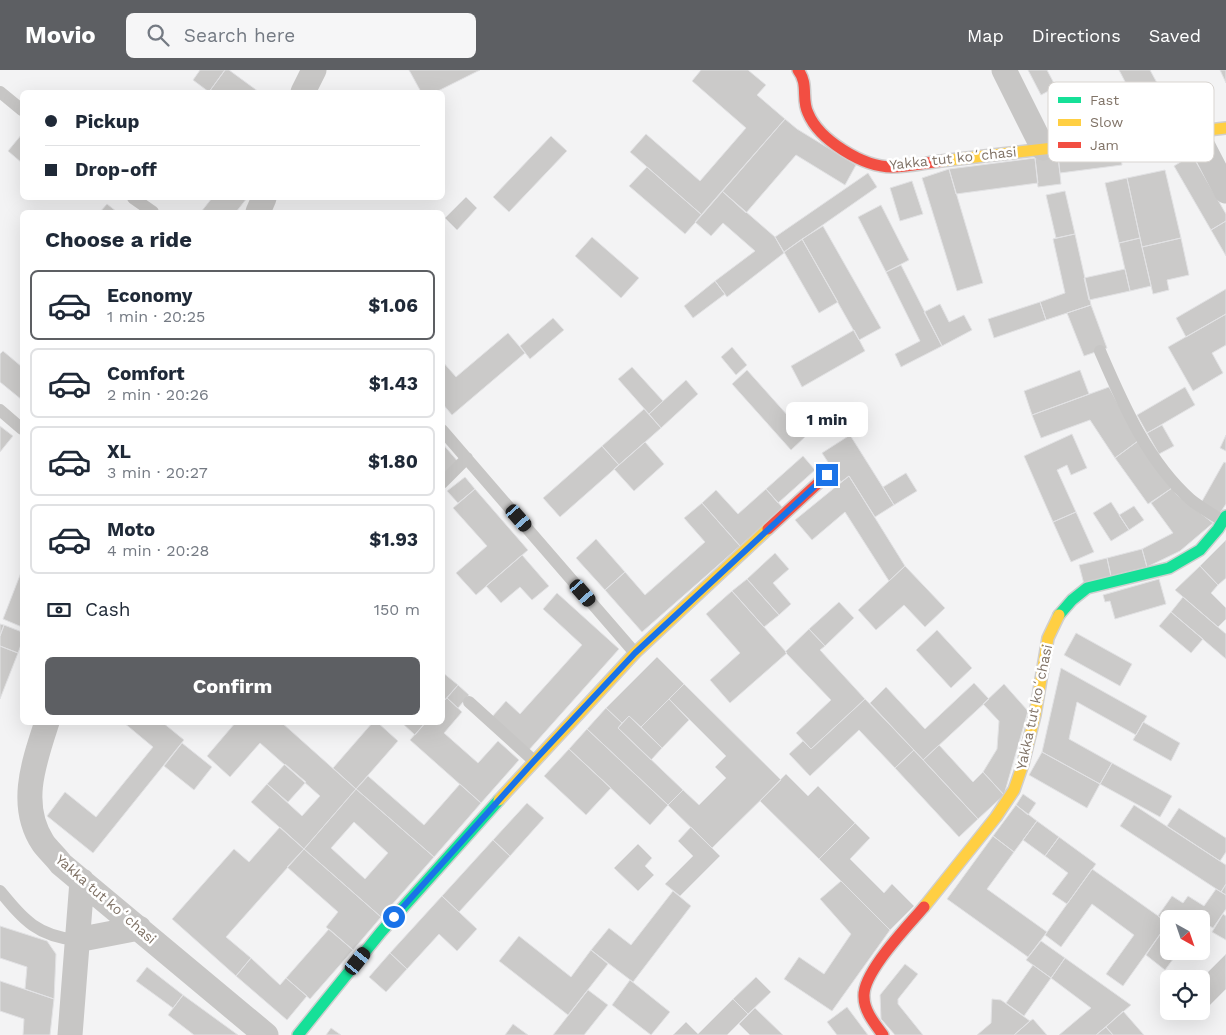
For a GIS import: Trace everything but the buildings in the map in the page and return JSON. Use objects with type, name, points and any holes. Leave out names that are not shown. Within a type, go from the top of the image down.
[{"type":"street","points":[[304,90],[314,70]]},
{"type":"street","name":"Yakka tut koʻchasi","points":[[798,70],[802,74],[806,88],[804,104],[807,115],[816,128],[857,158],[872,164],[892,167],[1048,147]]},
{"type":"street","points":[[1004,70],[1043,148]]},
{"type":"street","points":[[1211,162],[1226,191]]},
{"type":"street","points":[[298,1035],[381,932],[534,761],[635,653],[827,475]]},
{"type":"street","name":"Yakka tut koʻchasi","points":[[883,1035],[865,1008],[862,994],[865,982],[996,817],[1014,790],[1023,764],[1033,723],[1048,638],[1060,614],[1072,600],[1088,588],[1169,568],[1200,550],[1224,519]]},
{"type":"street","name":"Yakka tut koʻchasi","points":[[46,725],[35,761],[29,793],[30,810],[35,828],[44,843],[62,864],[266,1035]]},
{"type":"street","points":[[70,1035],[82,881]]},
{"type":"street","points":[[77,940],[139,928]]},
{"type":"lane","points":[[0,92],[20,108]]},
{"type":"lane","points":[[136,200],[150,210]]},
{"type":"lane","points":[[1100,351],[1135,427],[1170,478],[1192,501],[1224,519]]},
{"type":"lane","points":[[0,410],[20,426]]},
{"type":"lane","points":[[445,433],[635,653]]},
{"type":"lane","points":[[445,480],[467,458]]},
{"type":"lane","points":[[469,702],[534,761]]},
{"type":"lane","points":[[0,891],[20,916],[32,926],[49,934],[77,940]]},
{"type":"traffic: fast","points":[[1059,615],[1072,600],[1087,588],[1169,568],[1200,550],[1218,529],[1226,516]]},
{"type":"traffic: fast","points":[[298,1035],[381,932],[499,800]]},
{"type":"traffic: slow","points":[[1214,129],[1226,128]]},
{"type":"traffic: slow","points":[[941,161],[1048,149]]},
{"type":"traffic: slow","points":[[499,800],[635,653],[768,529]]},
{"type":"traffic: slow","points":[[924,907],[996,817],[1014,790],[1023,764],[1035,715],[1048,638],[1059,615]]},
{"type":"traffic: jam","points":[[798,70],[803,81],[808,113],[822,133],[843,150],[881,166],[892,167],[941,161]]},
{"type":"traffic: jam","points":[[768,529],[827,475]]},
{"type":"traffic: jam","points":[[883,1035],[870,1017],[864,1002],[865,987],[870,975],[887,950],[924,907]]},
{"type":"route","points":[[394,917],[534,761],[635,653],[827,475]]}]
